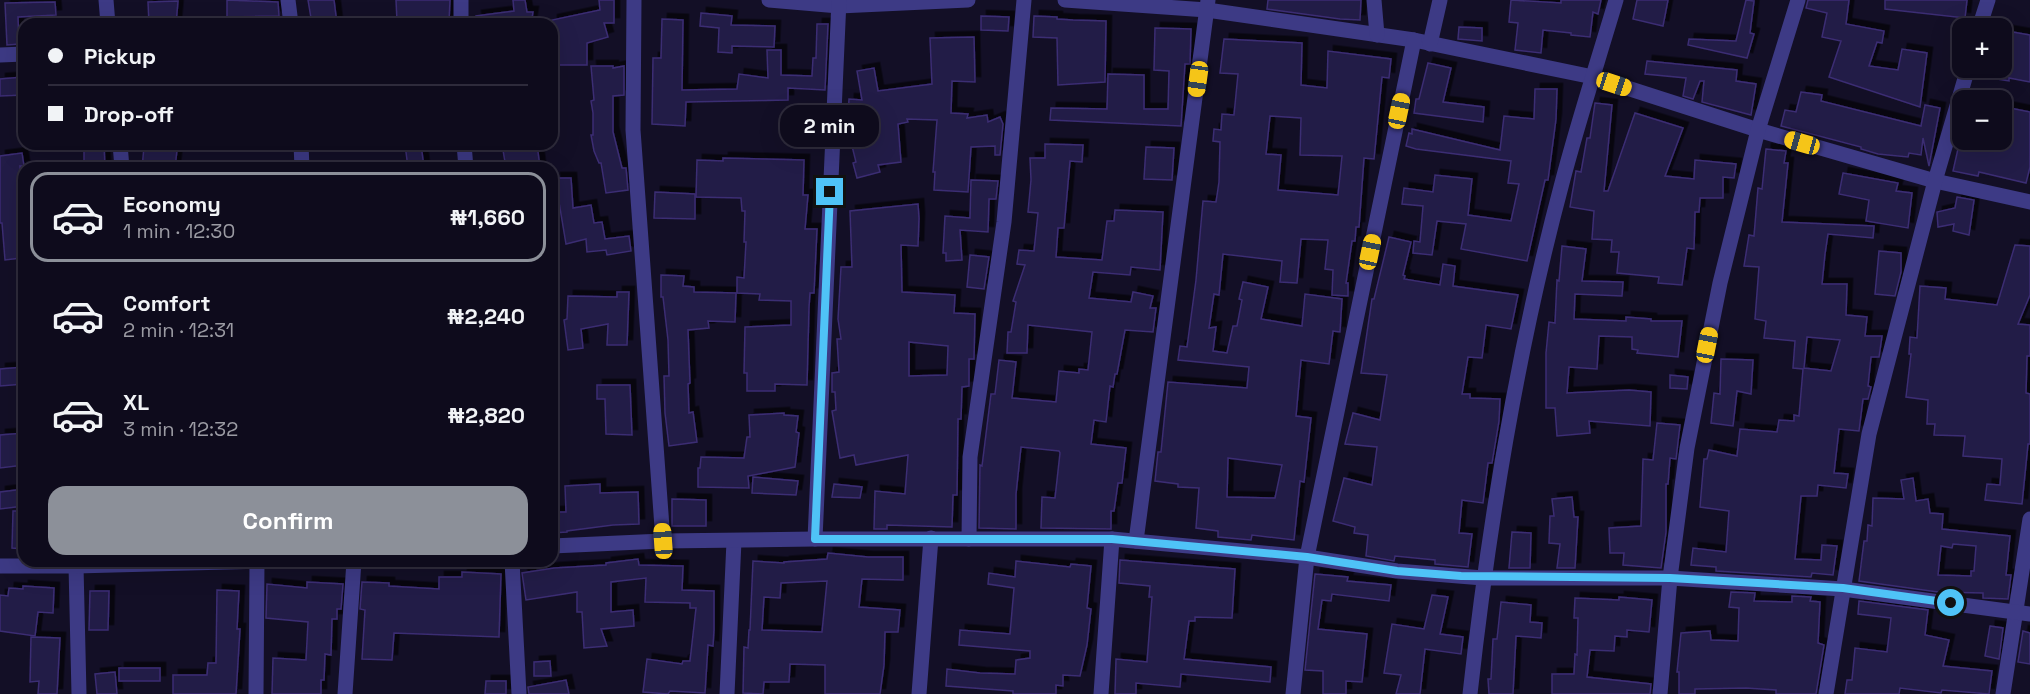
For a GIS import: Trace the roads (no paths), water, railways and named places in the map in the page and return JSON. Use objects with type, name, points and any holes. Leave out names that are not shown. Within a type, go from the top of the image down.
[{"type":"street","points":[[106,0],[108,18]]},
{"type":"street","points":[[288,0],[290,18]]},
{"type":"street","points":[[461,0],[461,18]]},
{"type":"street","points":[[634,0],[633,130],[663,541]]},
{"type":"street","points":[[769,0],[839,3],[968,0]]},
{"type":"street","points":[[969,538],[970,457],[1004,222],[1024,0]]},
{"type":"street","points":[[1065,0],[1208,5],[1414,40],[1593,77],[1758,130],[1935,181],[2030,202]]},
{"type":"street","points":[[1374,0],[1377,35]]},
{"type":"street","points":[[1430,44],[1440,0]]},
{"type":"street","points":[[1470,694],[1483,578],[1515,390],[1536,290],[1562,183],[1616,0]]},
{"type":"street","points":[[1660,694],[1670,578],[1687,448],[1717,294],[1758,130],[1798,0]]},
{"type":"street","points":[[1982,18],[1988,0]]},
{"type":"street","points":[[815,539],[839,3]]},
{"type":"street","points":[[1136,541],[1208,5]]},
{"type":"street","points":[[1293,694],[1307,557],[1414,40]]},
{"type":"street","points":[[0,55],[18,54]]},
{"type":"street","points":[[1826,694],[1869,434],[1935,181],[1965,78]]},
{"type":"street","points":[[2003,694],[2023,613],[2030,519]]},
{"type":"street","points":[[919,694],[931,538]]},
{"type":"street","points":[[558,546],[663,541],[815,539],[1112,539],[1307,557],[1397,571],[1483,578],[1670,578],[1843,588],[2023,613]]},
{"type":"street","points":[[1101,694],[1112,539]]},
{"type":"street","points":[[727,694],[734,541]]},
{"type":"street","points":[[0,566],[18,566]]},
{"type":"street","points":[[76,567],[79,694]]},
{"type":"street","points":[[256,694],[257,567]]},
{"type":"street","points":[[345,694],[354,567]]},
{"type":"street","points":[[512,567],[519,694]]}]
